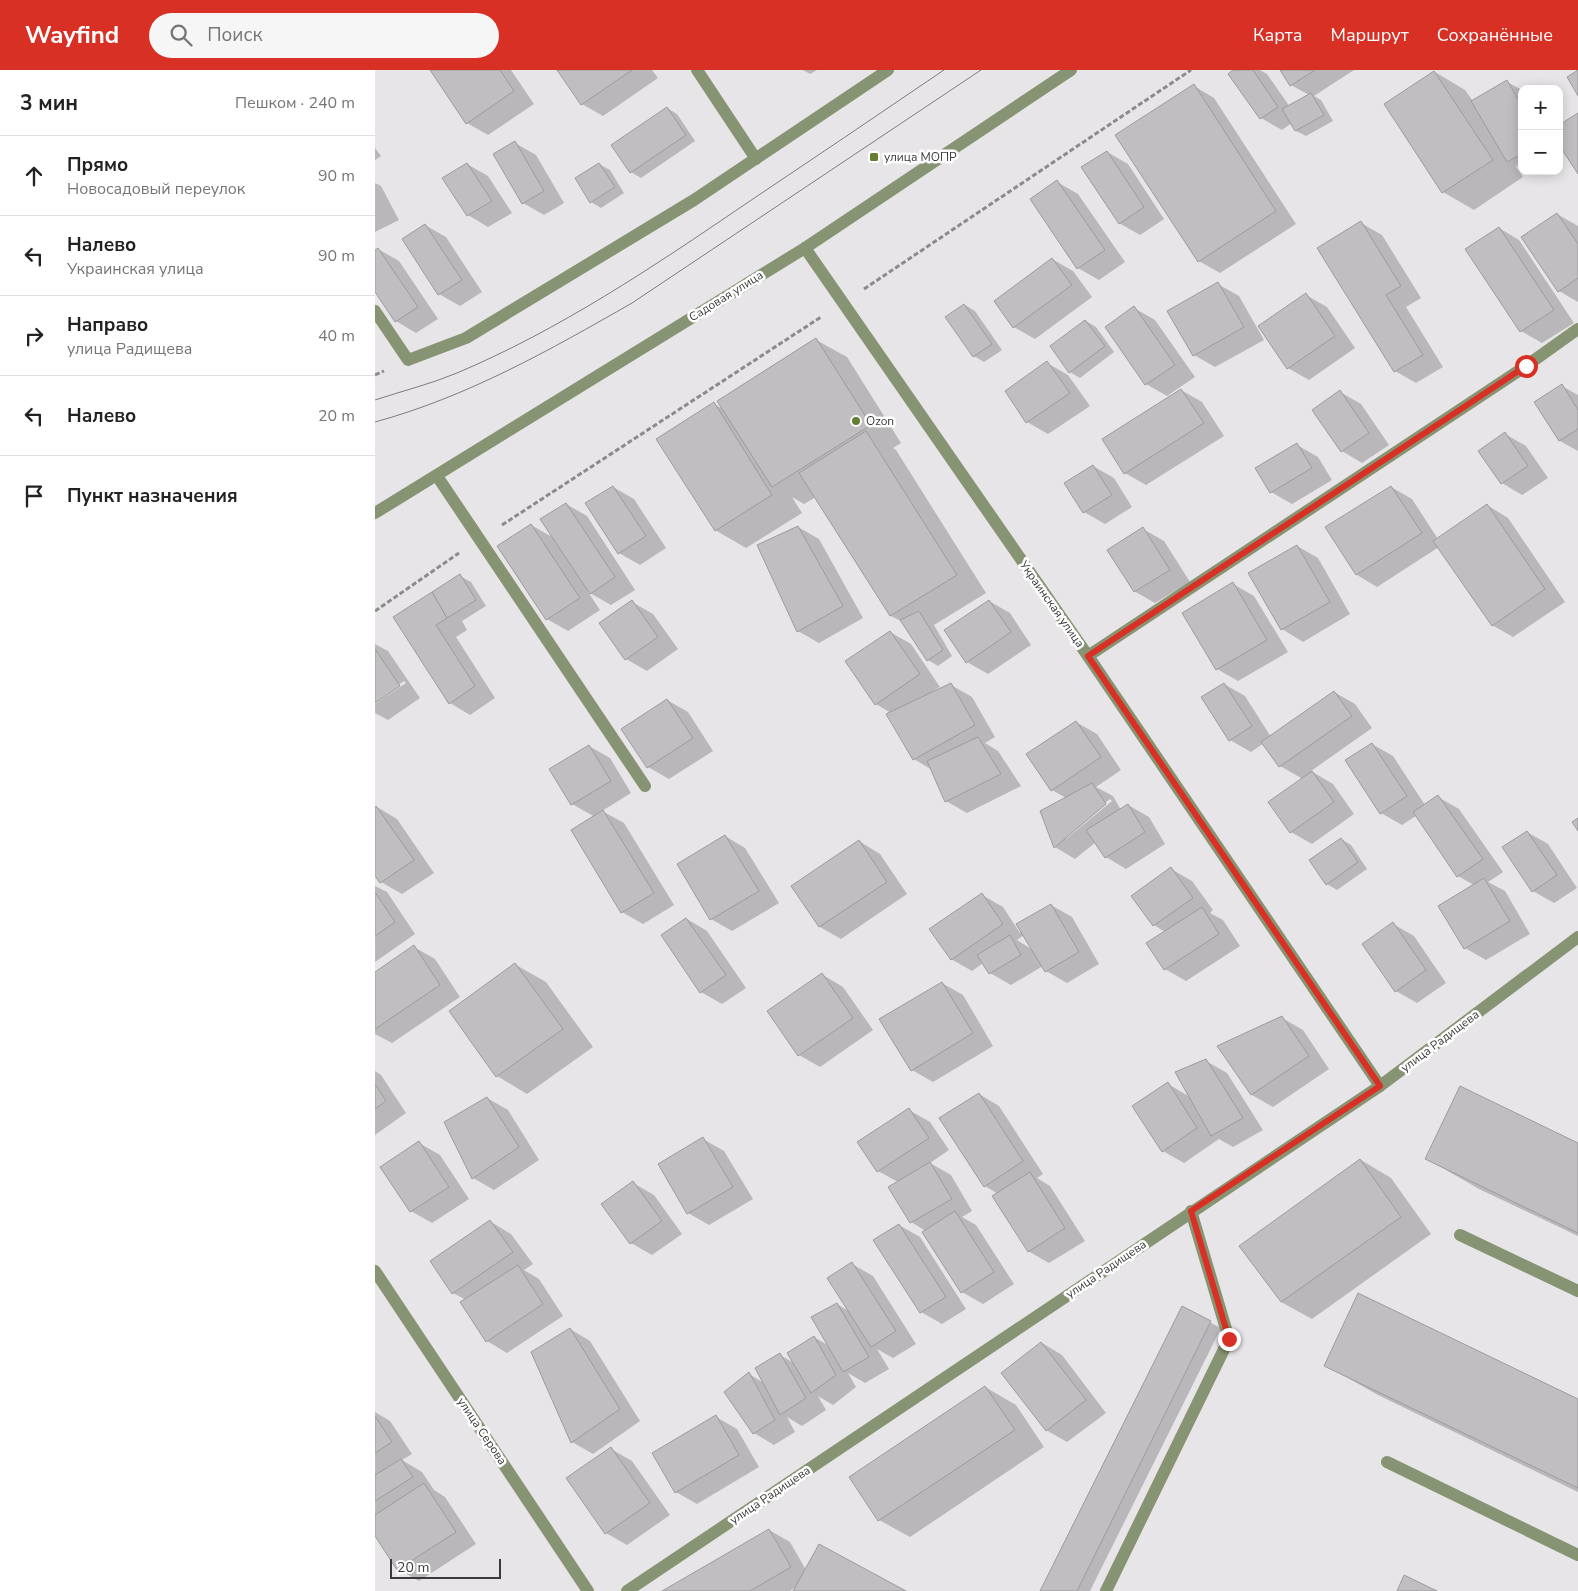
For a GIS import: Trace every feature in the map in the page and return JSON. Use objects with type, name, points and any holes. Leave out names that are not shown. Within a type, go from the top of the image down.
[{"type":"street","points":[[697,70],[756,159]]},
{"type":"street","points":[[375,311],[408,360],[466,338],[694,200],[888,70]]},
{"type":"street","name":"Садовая улица","points":[[375,513],[805,248],[1071,70]]},
{"type":"street","name":"Украинская улица","points":[[805,248],[1088,656],[1380,1086]]},
{"type":"street","points":[[1088,656],[1518,371],[1578,329]]},
{"type":"street","points":[[437,476],[645,786]]},
{"type":"street","name":"улица Радищева","points":[[627,1591],[1380,1086],[1578,937]]},
{"type":"street","points":[[1106,1591],[1229,1339],[1191,1211]]},
{"type":"street","points":[[1460,1235],[1578,1291]]},
{"type":"street","name":"улица Серова","points":[[375,1270],[588,1591]]},
{"type":"street","points":[[1387,1462],[1578,1555]]},
{"type":"path","points":[[375,611],[479,539],[843,303],[1191,70]]},
{"type":"building","points":[[430,70],[500,70],[514,91],[466,124]]},
{"type":"building","points":[[557,70],[632,70],[581,105]]},
{"type":"building","points":[[1233,70],[1253,70],[1278,107],[1260,119],[1228,74]]},
{"type":"building","points":[[1280,70],[1315,70],[1290,86]]},
{"type":"building","points":[[1578,70],[1578,96],[1567,77]]},
{"type":"building","points":[[1434,71],[1493,160],[1442,193],[1384,104]]},
{"type":"building","points":[[1507,80],[1518,99],[1518,156],[1507,162],[1471,101]]},
{"type":"building","points":[[1194,84],[1276,211],[1198,262],[1115,135]]},
{"type":"building","points":[[1311,93],[1324,115],[1295,131],[1282,109]]},
{"type":"building","points":[[667,107],[686,135],[630,173],[611,145]]},
{"type":"building","points":[[1578,113],[1578,174],[1563,151],[1563,122]]},
{"type":"building","points":[[515,141],[544,191],[522,204],[493,154]]},
{"type":"building","points":[[1107,151],[1144,207],[1119,224],[1081,167]]},
{"type":"building","points":[[467,163],[492,201],[467,216],[442,178]]},
{"type":"building","points":[[599,163],[615,187],[590,203],[575,178]]},
{"type":"building","points":[[1057,180],[1105,250],[1077,269],[1030,199]]},
{"type":"building","points":[[1557,213],[1578,244],[1578,278],[1558,292],[1521,237]]},
{"type":"building","points":[[1361,221],[1401,286],[1386,295],[1423,355],[1394,372],[1317,248]]},
{"type":"building","points":[[425,224],[462,280],[438,295],[402,239]]},
{"type":"building","points":[[1499,227],[1554,310],[1520,332],[1465,249]]},
{"type":"building","points":[[378,248],[418,307],[395,322],[375,292],[375,250]]},
{"type":"building","points":[[1052,258],[1072,285],[1013,328],[994,301]]},
{"type":"building","points":[[1218,282],[1244,327],[1193,356],[1167,311]]},
{"type":"building","points":[[1306,293],[1335,336],[1287,369],[1258,326]]},
{"type":"building","points":[[964,304],[992,344],[973,357],[945,317]]},
{"type":"building","points":[[1134,306],[1175,365],[1145,385],[1105,327]]},
{"type":"building","points":[[1085,320],[1105,346],[1069,373],[1050,346]]},
{"type":"building","points":[[816,338],[871,425],[772,487],[717,401]]},
{"type":"building","points":[[1047,361],[1070,393],[1026,423],[1005,391]]},
{"type":"building","points":[[1562,384],[1578,410],[1578,429],[1559,441],[1534,402]]},
{"type":"building","points":[[1181,389],[1204,423],[1124,474],[1102,439]]},
{"type":"building","points":[[1340,390],[1369,433],[1341,452],[1312,410]]},
{"type":"building","points":[[714,402],[772,495],[715,531],[656,439]]},
{"type":"building","points":[[866,431],[957,575],[890,616],[799,473]]},
{"type":"building","points":[[1505,432],[1528,466],[1501,484],[1478,451]]},
{"type":"building","points":[[1297,443],[1312,468],[1270,493],[1255,468]]},
{"type":"building","points":[[1093,465],[1112,495],[1083,513],[1064,483]]},
{"type":"building","points":[[613,486],[646,536],[618,554],[585,503]]},
{"type":"building","points":[[1391,486],[1422,533],[1356,575],[1325,527]]},
{"type":"building","points":[[566,503],[615,577],[590,594],[540,519]]},
{"type":"building","points":[[1487,504],[1545,589],[1492,626],[1433,541]]},
{"type":"building","points":[[531,524],[580,598],[546,620],[497,546]]},
{"type":"building","points":[[798,526],[843,606],[797,632],[757,545]]},
{"type":"building","points":[[1143,527],[1170,570],[1134,592],[1107,550]]},
{"type":"building","points":[[1297,545],[1330,602],[1281,630],[1248,573]]},
{"type":"building","points":[[460,574],[476,600],[447,618],[432,592]]},
{"type":"building","points":[[1233,582],[1267,640],[1216,670],[1182,613]]},
{"type":"building","points":[[432,592],[447,618],[436,625],[475,686],[449,704],[393,617]]},
{"type":"building","points":[[632,600],[658,637],[625,660],[599,623]]},
{"type":"building","points":[[989,600],[1011,632],[966,663],[944,630]]},
{"type":"building","points":[[919,611],[943,650],[927,661],[900,620]]},
{"type":"building","points":[[890,631],[920,674],[875,705],[845,661]]},
{"type":"building","points":[[375,649],[400,686],[375,703]]},
{"type":"building","points":[[951,683],[975,725],[913,760],[886,714]]},
{"type":"building","points":[[1224,683],[1252,726],[1229,741],[1201,697]]},
{"type":"building","points":[[1334,691],[1352,716],[1279,767],[1261,742]]},
{"type":"building","points":[[667,699],[693,738],[647,768],[621,729]]},
{"type":"building","points":[[1076,721],[1101,757],[1051,791],[1026,754]]},
{"type":"building","points":[[978,737],[1001,774],[945,802],[927,761]]},
{"type":"building","points":[[1372,743],[1407,796],[1380,814],[1345,760]]},
{"type":"building","points":[[589,745],[611,781],[571,805],[549,769]]},
{"type":"building","points":[[1312,771],[1334,802],[1290,833],[1268,802]]},
{"type":"building","points":[[1092,783],[1106,804],[1054,848],[1040,811]]},
{"type":"building","points":[[1438,795],[1483,859],[1457,877],[1413,812]]},
{"type":"building","points":[[1128,804],[1145,832],[1105,858],[1086,830]]},
{"type":"building","points":[[376,806],[414,860],[380,883],[375,876]]},
{"type":"building","points":[[603,810],[654,893],[621,913],[571,830]]},
{"type":"building","points":[[1578,818],[1578,831],[1572,822]]},
{"type":"building","points":[[1527,831],[1557,875],[1532,892],[1502,847]]},
{"type":"building","points":[[725,835],[759,891],[710,920],[677,864]]},
{"type":"building","points":[[1341,838],[1358,862],[1326,885],[1309,860]]},
{"type":"building","points":[[859,840],[887,882],[819,927],[791,886]]},
{"type":"building","points":[[1171,867],[1193,898],[1153,926],[1131,896]]},
{"type":"building","points":[[1484,878],[1510,921],[1464,949],[1438,906]]},
{"type":"building","points":[[375,892],[395,922],[375,936]]},
{"type":"building","points":[[982,893],[1003,924],[951,960],[929,929]]},
{"type":"building","points":[[1051,904],[1079,952],[1045,972],[1016,924]]},
{"type":"building","points":[[1202,907],[1219,934],[1164,970],[1146,943]]},
{"type":"building","points":[[686,918],[726,975],[700,993],[661,935]]},
{"type":"building","points":[[1393,922],[1426,970],[1395,992],[1362,944]]},
{"type":"building","points":[[1010,935],[1021,955],[989,974],[977,955]]},
{"type":"building","points":[[414,945],[440,985],[375,1029],[375,972]]},
{"type":"building","points":[[515,963],[563,1029],[496,1077],[449,1011]]},
{"type":"building","points":[[822,973],[853,1018],[798,1056],[767,1011]]},
{"type":"building","points":[[942,982],[973,1033],[911,1071],[879,1019]]},
{"type":"building","points":[[1282,1016],[1309,1056],[1251,1095],[1217,1046]]},
{"type":"building","points":[[1206,1059],[1243,1118],[1211,1136],[1175,1072]]},
{"type":"building","points":[[1168,1082],[1197,1128],[1162,1152],[1132,1106]]},
{"type":"building","points":[[375,1084],[386,1101],[375,1109]]},
{"type":"building","points":[[1460,1086],[1578,1143],[1578,1233],[1425,1159]]},
{"type":"building","points":[[979,1093],[1023,1161],[984,1187],[939,1118]]},
{"type":"building","points":[[487,1097],[519,1147],[472,1179],[444,1122]]},
{"type":"building","points":[[909,1108],[929,1138],[877,1172],[857,1142]]},
{"type":"building","points":[[703,1137],[733,1187],[687,1214],[658,1164]]},
{"type":"building","points":[[419,1141],[449,1187],[410,1212],[380,1167]]},
{"type":"building","points":[[1360,1159],[1401,1217],[1281,1302],[1239,1246]]},
{"type":"building","points":[[930,1162],[952,1199],[910,1223],[888,1187]]},
{"type":"building","points":[[1030,1172],[1065,1228],[1028,1252],[992,1196]]},
{"type":"building","points":[[633,1181],[662,1221],[630,1244],[601,1204]]},
{"type":"building","points":[[955,1211],[994,1272],[961,1293],[922,1232]]},
{"type":"building","points":[[490,1220],[513,1252],[452,1294],[430,1261]]},
{"type":"building","points":[[899,1224],[946,1297],[920,1313],[873,1240]]},
{"type":"building","points":[[852,1262],[896,1331],[871,1347],[827,1278]]},
{"type":"building","points":[[518,1265],[543,1304],[486,1342],[460,1302]]},
{"type":"building","points":[[1358,1293],[1578,1399],[1578,1488],[1324,1366]]},
{"type":"building","points":[[837,1303],[869,1357],[843,1372],[811,1317]]},
{"type":"building","points":[[1182,1306],[1211,1321],[1077,1591],[1040,1591]]},
{"type":"building","points":[[570,1328],[620,1409],[571,1443],[531,1352]]},
{"type":"building","points":[[814,1336],[836,1375],[811,1393],[787,1353]]},
{"type":"building","points":[[1041,1342],[1086,1400],[1046,1431],[1001,1373]]},
{"type":"building","points":[[780,1353],[806,1398],[780,1415],[755,1368]]},
{"type":"building","points":[[749,1372],[775,1420],[753,1434],[724,1392]]},
{"type":"building","points":[[985,1386],[1015,1430],[878,1521],[849,1477]]},
{"type":"building","points":[[716,1415],[739,1455],[675,1493],[652,1453]]},
{"type":"building","points":[[375,1416],[392,1442],[375,1453]]},
{"type":"building","points":[[611,1447],[650,1503],[605,1534],[566,1478]]},
{"type":"building","points":[[401,1459],[413,1477],[375,1501],[375,1475]]},
{"type":"building","points":[[424,1483],[456,1532],[397,1570],[375,1536],[375,1515]]},
{"type":"building","points":[[769,1529],[791,1567],[750,1591],[662,1591]]},
{"type":"building","points":[[819,1544],[906,1591],[793,1591]]},
{"type":"building","points":[[1404,1575],[1437,1591],[1397,1591]]},
{"type":"tram line","points":[[375,400],[457,373],[495,356],[569,317],[675,251],[944,70]]},
{"type":"tram line","points":[[375,422],[409,412],[475,386],[539,355],[632,303],[981,70]]},
{"type":"place","name":"улица МОПР","points":[[874,157]]},
{"type":"place","name":"Ozon","points":[[856,421]]},
{"type":"route","points":[[1229,1339],[1191,1211],[1380,1086],[1088,656],[1526,366]]}]
